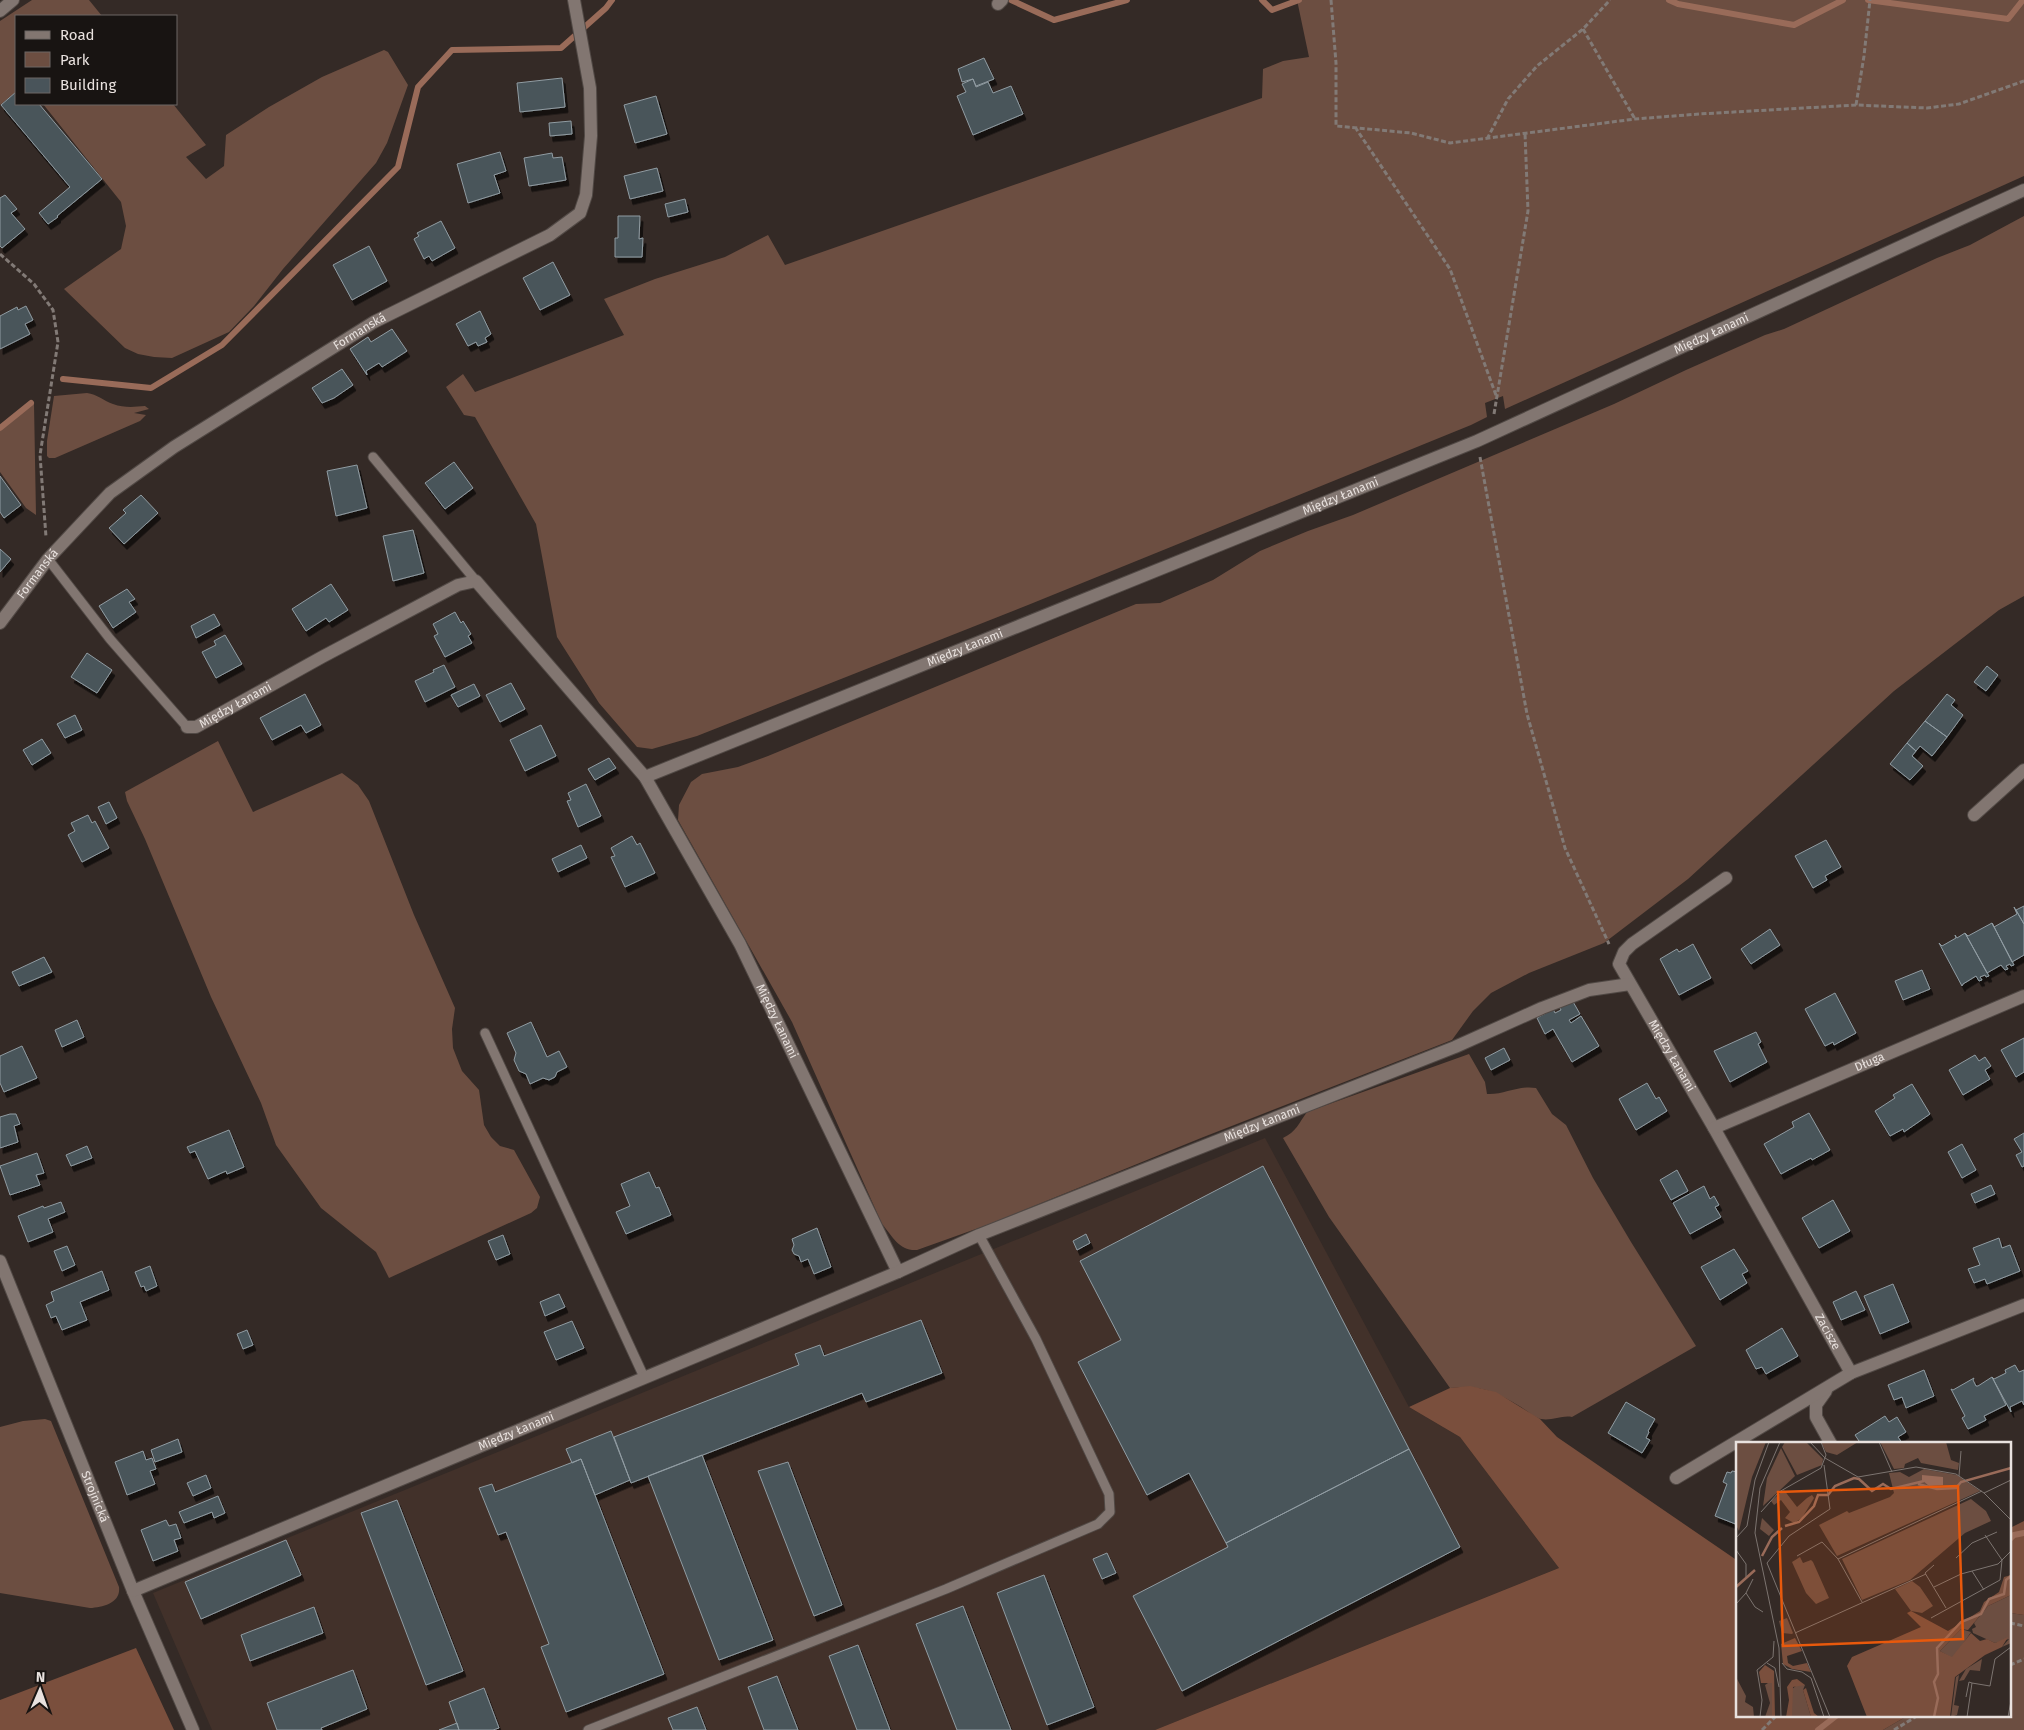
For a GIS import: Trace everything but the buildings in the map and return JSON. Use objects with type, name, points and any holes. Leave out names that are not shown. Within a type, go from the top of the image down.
[{"type":"street","points":[[0,11],[13,0]]},
{"type":"street","name":"Formanská","points":[[0,623],[48,558],[110,493],[174,448],[374,322],[550,235],[580,213],[586,195],[591,136],[590,88],[574,0]]},
{"type":"street","name":"Między Łanami","points":[[645,777],[1477,441],[2024,190]]},
{"type":"street","name":"Między Łanami","points":[[186,727],[196,727],[322,657],[458,585],[476,581],[645,777],[740,944],[898,1272]]},
{"type":"street","points":[[1974,815],[2024,770]]},
{"type":"street","points":[[1619,964],[1624,952],[1632,944],[1726,878]]},
{"type":"street","name":"Między Łanami","points":[[1619,964],[1714,1128]]},
{"type":"street","name":"Między Łanami","points":[[133,1591],[898,1272],[978,1235],[1455,1047],[1542,1008],[1589,990],[1630,984]]},
{"type":"street","name":"Długa","points":[[1714,1128],[2024,996]]},
{"type":"street","name":"Zacisze","points":[[1714,1128],[1851,1373]]},
{"type":"street","name":"Strojnická","points":[[0,1260],[133,1591],[193,1730]]},
{"type":"street","points":[[1736,1442],[1851,1373],[2024,1305]]},
{"type":"street","points":[[1830,1386],[1816,1405],[1816,1417],[1831,1442]]},
{"type":"street","points":[[1676,1478],[1736,1442]]},
{"type":"lane","name":"Między Łanami","points":[[373,457],[476,581]]},
{"type":"lane","name":"Między Łanami","points":[[48,558],[110,639],[186,727]]},
{"type":"lane","points":[[485,1033],[644,1378]]},
{"type":"lane","points":[[588,1730],[946,1589],[1098,1524],[1110,1512],[1109,1494],[1036,1340],[978,1235]]},
{"type":"path","points":[[1331,0],[1336,82],[1336,126],[1411,134],[1450,143],[1487,140],[1524,133],[1635,119],[1699,114],[1856,105],[1927,108],[1959,104],[2024,81]]},
{"type":"path","points":[[1487,140],[1508,99],[1531,72],[1583,29],[1610,0]]},
{"type":"path","points":[[1856,105],[1870,0]]},
{"type":"path","points":[[1583,29],[1635,119]]},
{"type":"path","points":[[1355,127],[1450,269],[1497,398]]},
{"type":"path","points":[[1491,435],[1528,211],[1524,133]]},
{"type":"path","points":[[0,254],[34,284],[53,310],[58,342],[40,455],[48,558]]},
{"type":"path","points":[[1477,441],[1528,714],[1566,848],[1619,964]]},
{"type":"path","points":[[2012,1664],[2024,1659]]},
{"type":"path","points":[[1762,1730],[1774,1718]]},
{"type":"path","points":[[1894,1730],[1914,1718]]},
{"type":"shaded area","points":[[1265,1138],[1409,1407],[1460,1437],[1559,1568],[1155,1730],[212,1730],[153,1593]]},
{"type":"shaded area","points":[[1470,1386],[1496,1392],[1540,1419],[1557,1437],[1736,1560],[1736,1718],[1904,1718],[1883,1730],[1155,1730],[1559,1568],[1460,1437],[1409,1407],[1450,1388]]},
{"type":"shaded area","points":[[2024,1521],[2024,1615],[2012,1613],[2012,1527]]},
{"type":"shaded area","points":[[136,1648],[174,1730],[0,1730],[0,1700]]},
{"type":"green space","points":[[32,0],[89,0],[101,15],[15,15],[15,93],[0,105],[0,21]]},
{"type":"green space","points":[[1297,0],[2024,0],[2024,176],[1505,409],[1503,396],[1485,403],[1487,417],[1471,425],[1028,605],[697,736],[652,749],[637,747],[599,703],[557,637],[536,524],[475,417],[464,415],[446,387],[463,374],[475,392],[624,335],[604,299],[655,279],[725,257],[768,235],[785,265],[1262,98],[1263,69],[1283,61],[1309,57]]},
{"type":"green space","points":[[384,50],[388,52],[408,85],[387,143],[376,163],[283,269],[254,306],[229,332],[172,358],[138,354],[125,348],[64,289],[121,249],[126,226],[121,202],[44,105],[174,105],[206,145],[186,157],[206,179],[224,166],[226,135],[269,107],[322,77]]},
{"type":"green space","points":[[2024,216],[2024,596],[1999,610],[1894,691],[1688,879],[1604,943],[1529,973],[1491,993],[1473,1011],[1452,1040],[1201,1138],[987,1225],[917,1250],[901,1246],[893,1238],[882,1224],[792,1022],[678,820],[679,805],[691,782],[702,774],[738,767],[768,756],[1136,604],[1160,603],[1213,580],[1260,551],[1353,515],[1614,404],[1686,370],[1765,335],[1784,329],[1937,258],[1970,245]]},
{"type":"green space","points":[[87,393],[117,405],[129,407],[145,406],[149,409],[134,413],[146,415],[140,421],[55,458],[49,458],[47,456],[47,441],[54,396]]},
{"type":"green space","points":[[34,404],[36,515],[26,508],[0,472],[0,429],[30,405]]},
{"type":"green space","points":[[218,741],[253,812],[342,773],[358,785],[369,801],[414,915],[455,1008],[452,1029],[453,1048],[462,1071],[479,1090],[484,1125],[491,1137],[500,1146],[514,1150],[540,1197],[537,1208],[531,1213],[389,1278],[376,1252],[321,1208],[276,1145],[261,1103],[211,997],[145,839],[127,801],[125,792]]},
{"type":"green space","points":[[1469,1054],[1485,1082],[1487,1094],[1529,1087],[1536,1088],[1552,1114],[1566,1125],[1593,1178],[1696,1346],[1572,1417],[1541,1419],[1487,1390],[1471,1387],[1450,1388],[1329,1217],[1283,1138],[1294,1130],[1307,1112]]},
{"type":"green space","points":[[45,1419],[51,1421],[119,1587],[117,1597],[110,1603],[100,1607],[90,1608],[0,1593],[0,1427],[23,1421]]},
{"type":"green space","points":[[2012,1613],[2024,1615],[2024,1730],[1883,1730],[1904,1718],[2012,1718]]},
{"type":"waterway","points":[[63,379],[151,388],[222,345],[398,167],[418,87],[452,50],[561,48],[606,8],[612,0]]},
{"type":"waterway","points":[[1011,0],[1054,20],[1127,0]]},
{"type":"waterway","points":[[1262,0],[1272,10],[1299,0]]},
{"type":"waterway","points":[[1669,0],[1678,4],[1794,25],[1843,0]]},
{"type":"waterway","points":[[1868,0],[2008,19],[2023,0]]},
{"type":"waterway","points":[[0,428],[31,403]]},
{"type":"waterway","points":[[2012,1537],[2024,1533]]},
{"type":"waterway","points":[[1818,1730],[1833,1718]]}]
